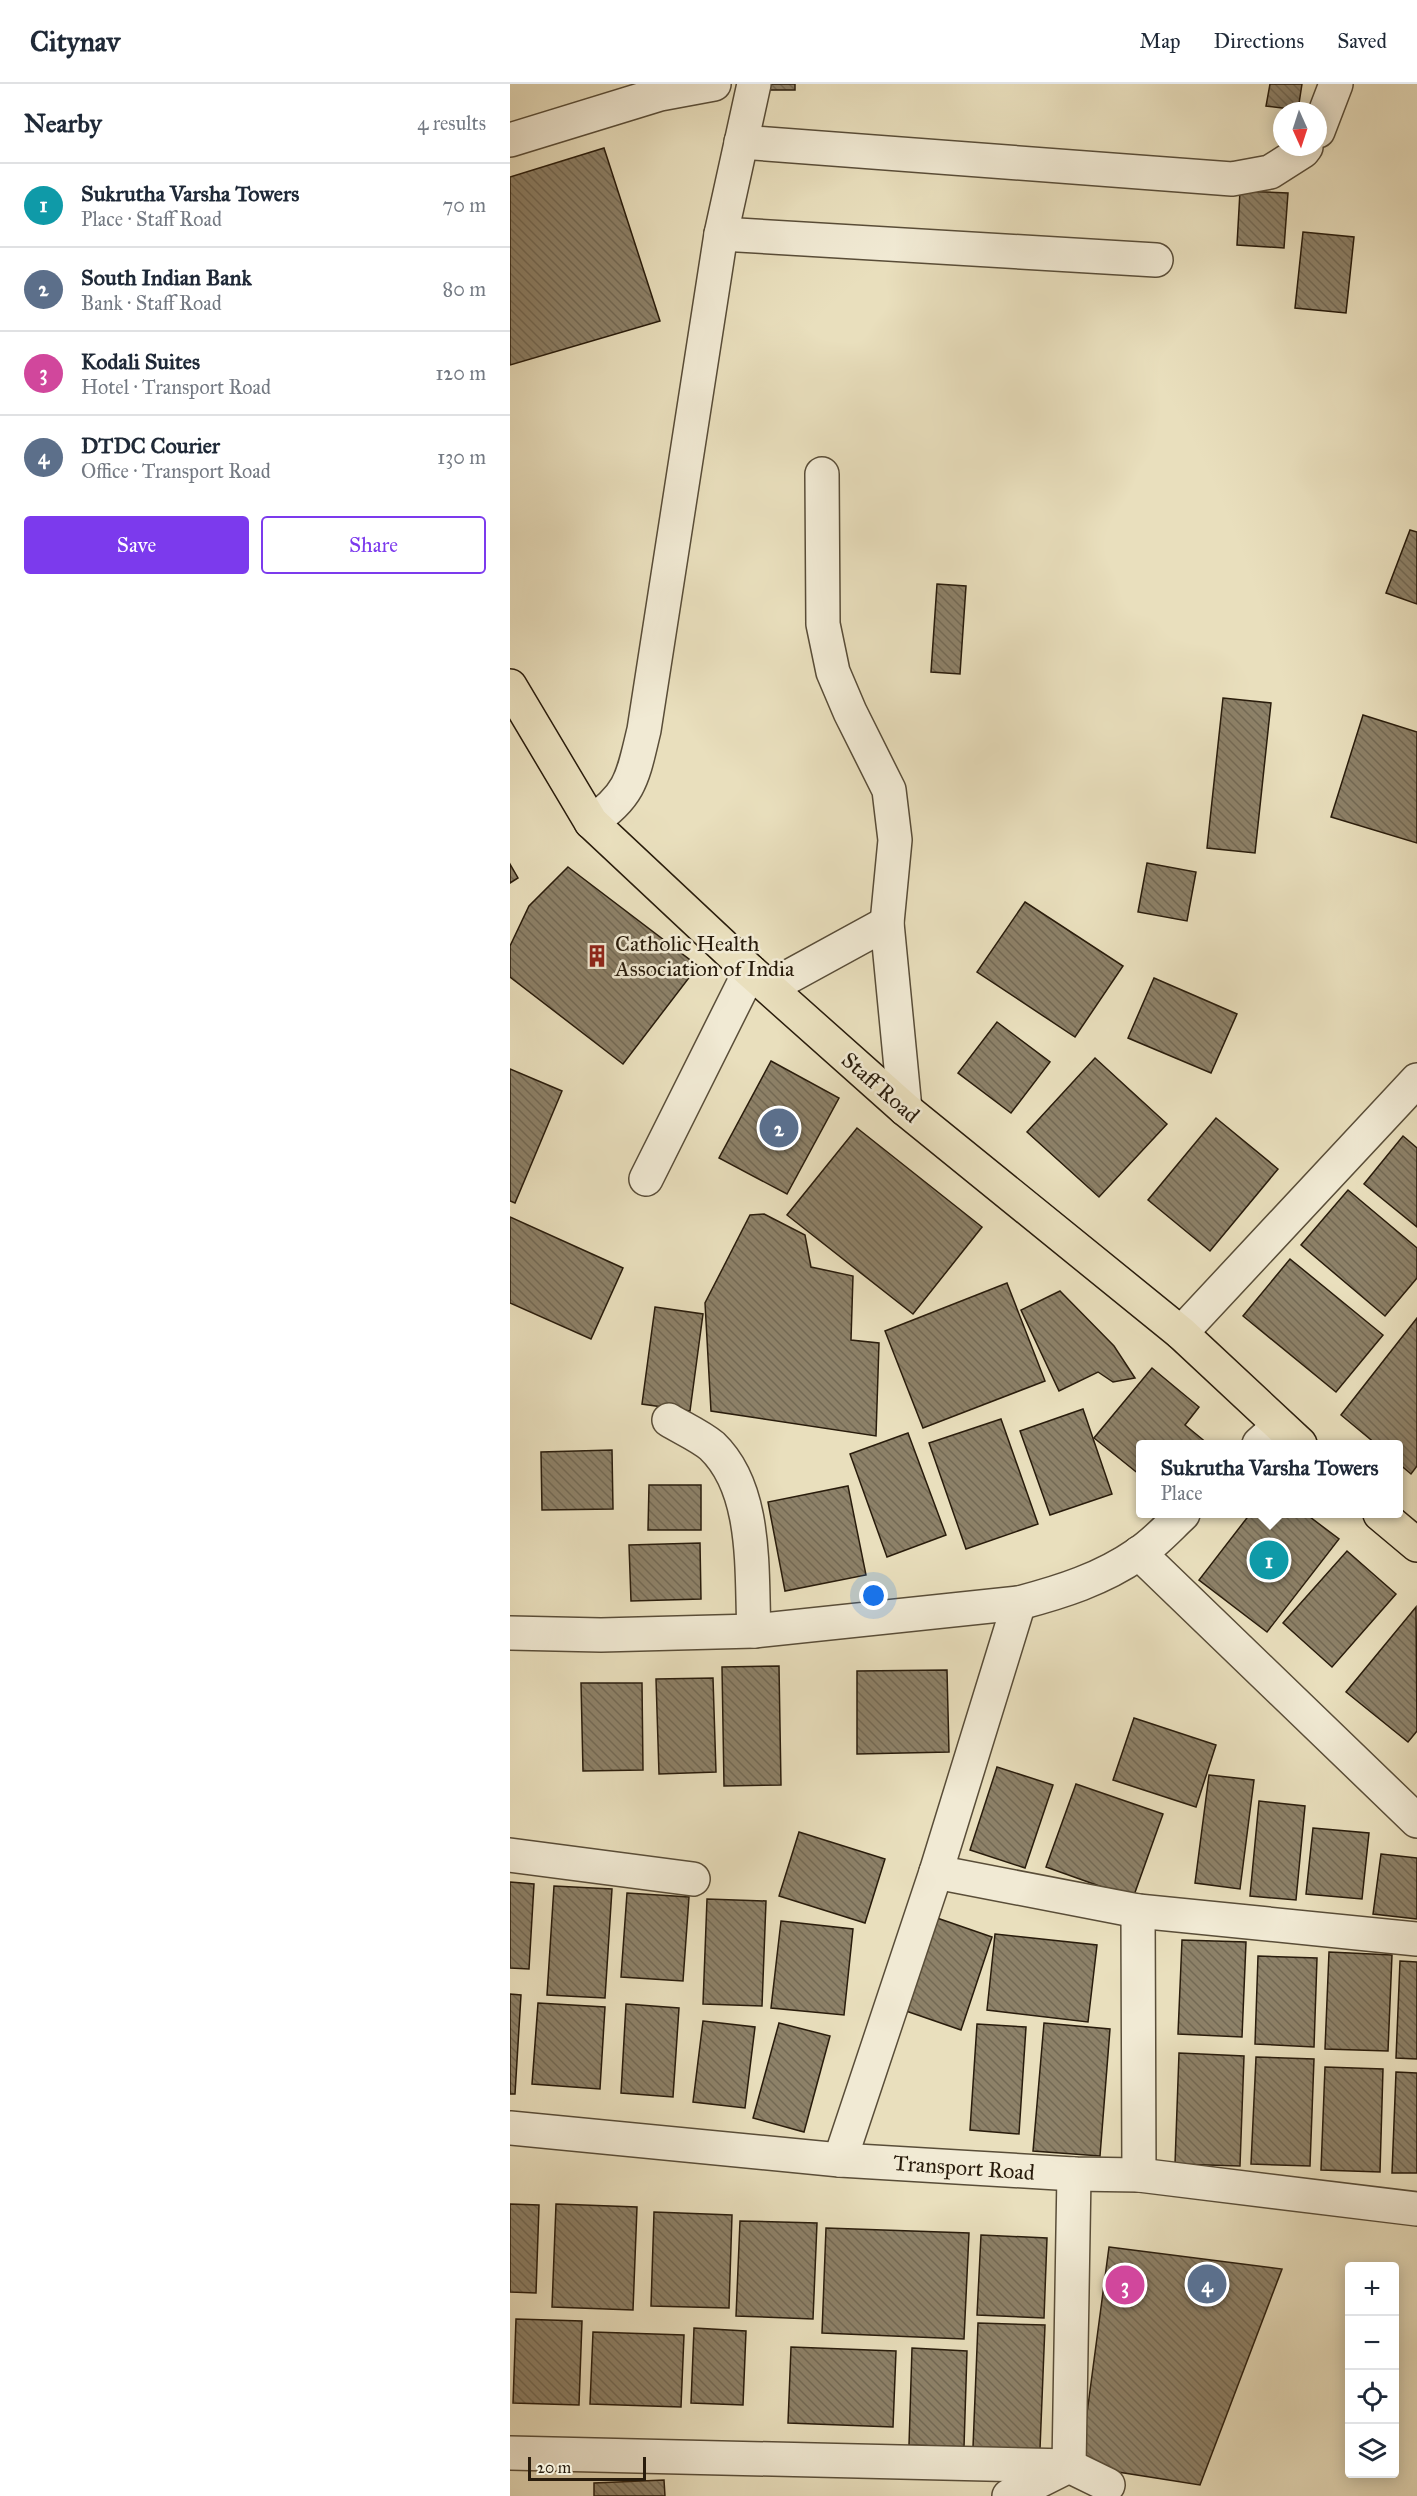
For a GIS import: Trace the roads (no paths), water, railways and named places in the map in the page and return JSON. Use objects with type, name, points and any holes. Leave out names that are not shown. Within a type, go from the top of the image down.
[{"type":"main road","name":"Staff Road","points":[[510,686],[591,822],[760,979],[905,1109],[1181,1334],[1280,1438]]},
{"type":"main road","points":[[1385,1518],[1417,1545]]},
{"type":"street","points":[[510,140],[660,94],[714,84]]},
{"type":"street","points":[[591,822],[609,810],[623,795],[633,776],[644,730],[721,234],[754,84]]},
{"type":"street","points":[[1327,108],[1336,84]]},
{"type":"street","points":[[741,142],[1232,179],[1270,172],[1295,156]]},
{"type":"street","points":[[721,234],[1156,260]]},
{"type":"street","points":[[822,474],[825,634],[833,672],[889,790],[895,840],[887,923],[905,1109]]},
{"type":"street","points":[[646,1179],[760,979],[887,923]]},
{"type":"street","points":[[1181,1334],[1417,1080]]},
{"type":"street","points":[[669,1419],[711,1446],[728,1466],[742,1495],[748,1519],[754,1631]]},
{"type":"street","points":[[510,1633],[601,1635],[754,1631],[1019,1603],[1095,1579],[1140,1553],[1179,1518]]},
{"type":"street","points":[[1140,1553],[1417,1821]]},
{"type":"street","points":[[840,2160],[936,1872],[1019,1603]]},
{"type":"street","points":[[510,1855],[693,1879]]},
{"type":"street","points":[[936,1872],[1138,1911],[1417,1939]]},
{"type":"street","points":[[1138,1911],[1139,2175]]},
{"type":"street","name":"Transport Road","points":[[510,2128],[840,2160],[1074,2174],[1139,2175],[1417,2209]]},
{"type":"street","points":[[1069,2466],[1074,2174]]},
{"type":"street","points":[[510,2453],[1069,2466],[1108,2485]]},
{"type":"street","points":[[1009,2496],[1069,2466]]},
{"type":"place","name":"Catholic Health Association of India","points":[[597,956]]},
{"type":"place","name":"South Indian Bank","points":[[779,1128]]},
{"type":"place","name":"Sukrutha Varsha Towers","points":[[1269,1560]]},
{"type":"place","name":"DTDC Courier","points":[[1207,2284]]},
{"type":"place","name":"Kodali Suites","points":[[1125,2285]]}]
